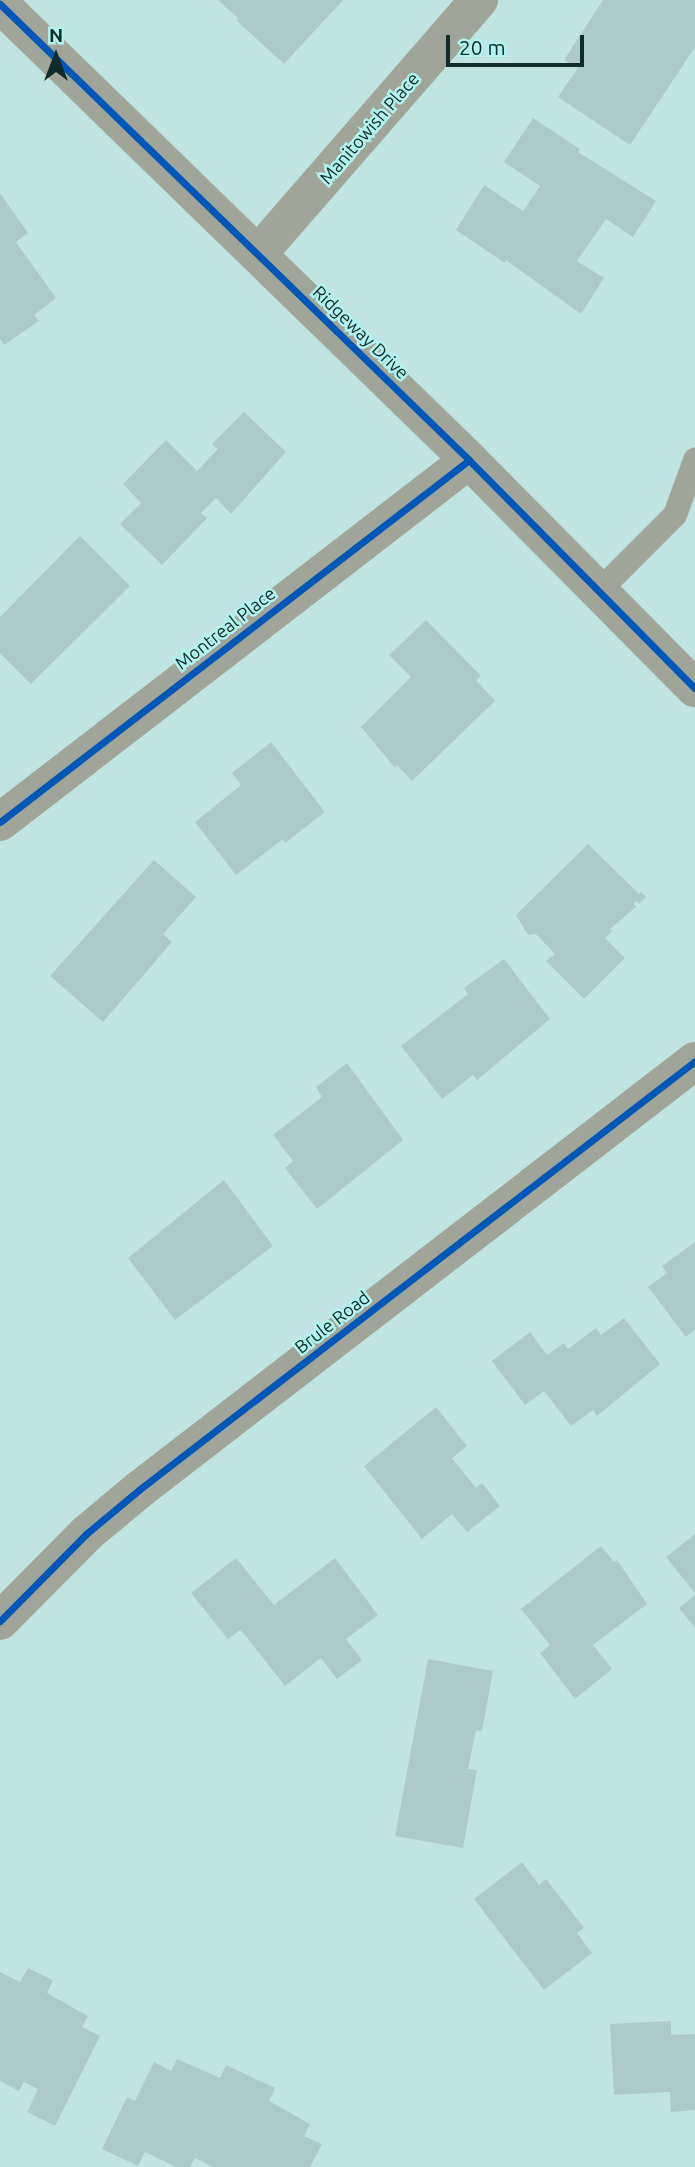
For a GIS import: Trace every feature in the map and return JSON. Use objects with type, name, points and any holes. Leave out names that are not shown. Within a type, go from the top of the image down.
[{"type":"street","name":"Manitowish Place","points":[[258,254],[479,0]]},
{"type":"street","name":"Ridgeway Drive","points":[[8,26],[258,254],[470,460],[695,688]]},
{"type":"street","name":"Montreal Place","points":[[0,822],[470,460]]},
{"type":"street","name":"Brule Road","points":[[0,1621],[86,1534],[140,1489],[695,1061]]},
{"type":"lane","points":[[599,591],[675,515],[695,460]]},
{"type":"building","points":[[218,0],[343,0],[284,64]]},
{"type":"building","points":[[603,0],[695,0],[695,47],[630,145],[558,97],[578,68],[564,60]]},
{"type":"building","points":[[533,118],[580,149],[578,152],[656,201],[633,237],[606,219],[577,261],[604,278],[581,314],[506,260],[505,263],[456,230],[484,185],[523,211],[540,186],[504,162]]},
{"type":"building","points":[[0,193],[28,233],[16,242],[56,298],[34,315],[39,321],[4,345],[0,339]]},
{"type":"building","points":[[244,412],[286,452],[231,514],[216,498],[201,513],[207,518],[162,565],[120,524],[141,503],[123,484],[166,440],[197,471],[218,449],[212,444]]},
{"type":"building","points":[[80,536],[130,586],[31,684],[0,653],[0,617]]},
{"type":"building","points":[[426,620],[481,676],[476,680],[495,701],[412,781],[397,765],[395,768],[361,727],[411,677],[389,655]]},
{"type":"building","points":[[271,742],[325,812],[285,843],[283,839],[236,875],[195,822],[241,785],[232,773]]},
{"type":"building","points":[[588,844],[639,894],[641,892],[646,897],[639,904],[636,901],[636,907],[610,929],[613,931],[605,938],[625,958],[584,999],[546,961],[555,954],[536,934],[528,935],[516,915]]},
{"type":"building","points":[[154,860],[196,897],[163,934],[172,942],[103,1022],[50,976]]},
{"type":"building","points":[[504,959],[550,1019],[477,1080],[473,1075],[442,1099],[401,1046],[468,994],[464,988]]},
{"type":"building","points":[[347,1063],[403,1140],[317,1209],[285,1168],[293,1161],[273,1135],[322,1097],[316,1087]]},
{"type":"building","points":[[224,1180],[273,1246],[175,1320],[128,1258]]},
{"type":"building","points":[[695,1242],[695,1329],[686,1337],[648,1287],[667,1273],[662,1266]]},
{"type":"building","points":[[624,1318],[660,1364],[597,1416],[593,1410],[571,1426],[544,1391],[525,1405],[492,1361],[530,1332],[547,1355],[564,1343],[568,1349],[596,1328],[601,1335]]},
{"type":"building","points":[[436,1407],[467,1446],[452,1458],[476,1488],[482,1483],[500,1506],[467,1532],[452,1514],[422,1539],[364,1466]]},
{"type":"building","points":[[695,1534],[695,1593],[666,1557]]},
{"type":"building","points":[[601,1546],[614,1562],[617,1560],[647,1604],[593,1645],[612,1669],[575,1699],[540,1653],[550,1645],[521,1609]]},
{"type":"building","points":[[236,1558],[274,1605],[335,1558],[378,1615],[346,1639],[362,1660],[337,1679],[321,1658],[285,1686],[240,1630],[228,1639],[191,1593]]},
{"type":"building","points":[[695,1595],[695,1628],[679,1608]]},
{"type":"building","points":[[428,1659],[493,1671],[482,1731],[476,1730],[468,1769],[477,1770],[463,1848],[395,1836]]},
{"type":"building","points":[[522,1862],[539,1885],[546,1879],[584,1928],[577,1933],[592,1953],[544,1990],[474,1899]]},
{"type":"building","points":[[28,1968],[53,1980],[47,1993],[88,2016],[82,2027],[100,2036],[55,2126],[27,2112],[38,2089],[24,2082],[19,2091],[0,2081],[0,1972],[20,1982]]},
{"type":"building","points":[[671,2021],[671,2035],[695,2034],[695,2110],[671,2112],[670,2092],[614,2095],[610,2024]]},
{"type":"building","points":[[177,2059],[220,2078],[226,2065],[275,2088],[269,2101],[310,2124],[304,2136],[322,2144],[310,2167],[213,2167],[195,2158],[190,2167],[176,2167],[145,2152],[138,2166],[102,2149],[127,2097],[135,2101],[154,2062],[171,2071]]},
{"type":"cycle path","points":[[0,4],[469,460],[695,688]]},
{"type":"cycle path","points":[[0,822],[469,460]]},
{"type":"cycle path","points":[[0,1621],[86,1534],[140,1489],[695,1061]]}]
